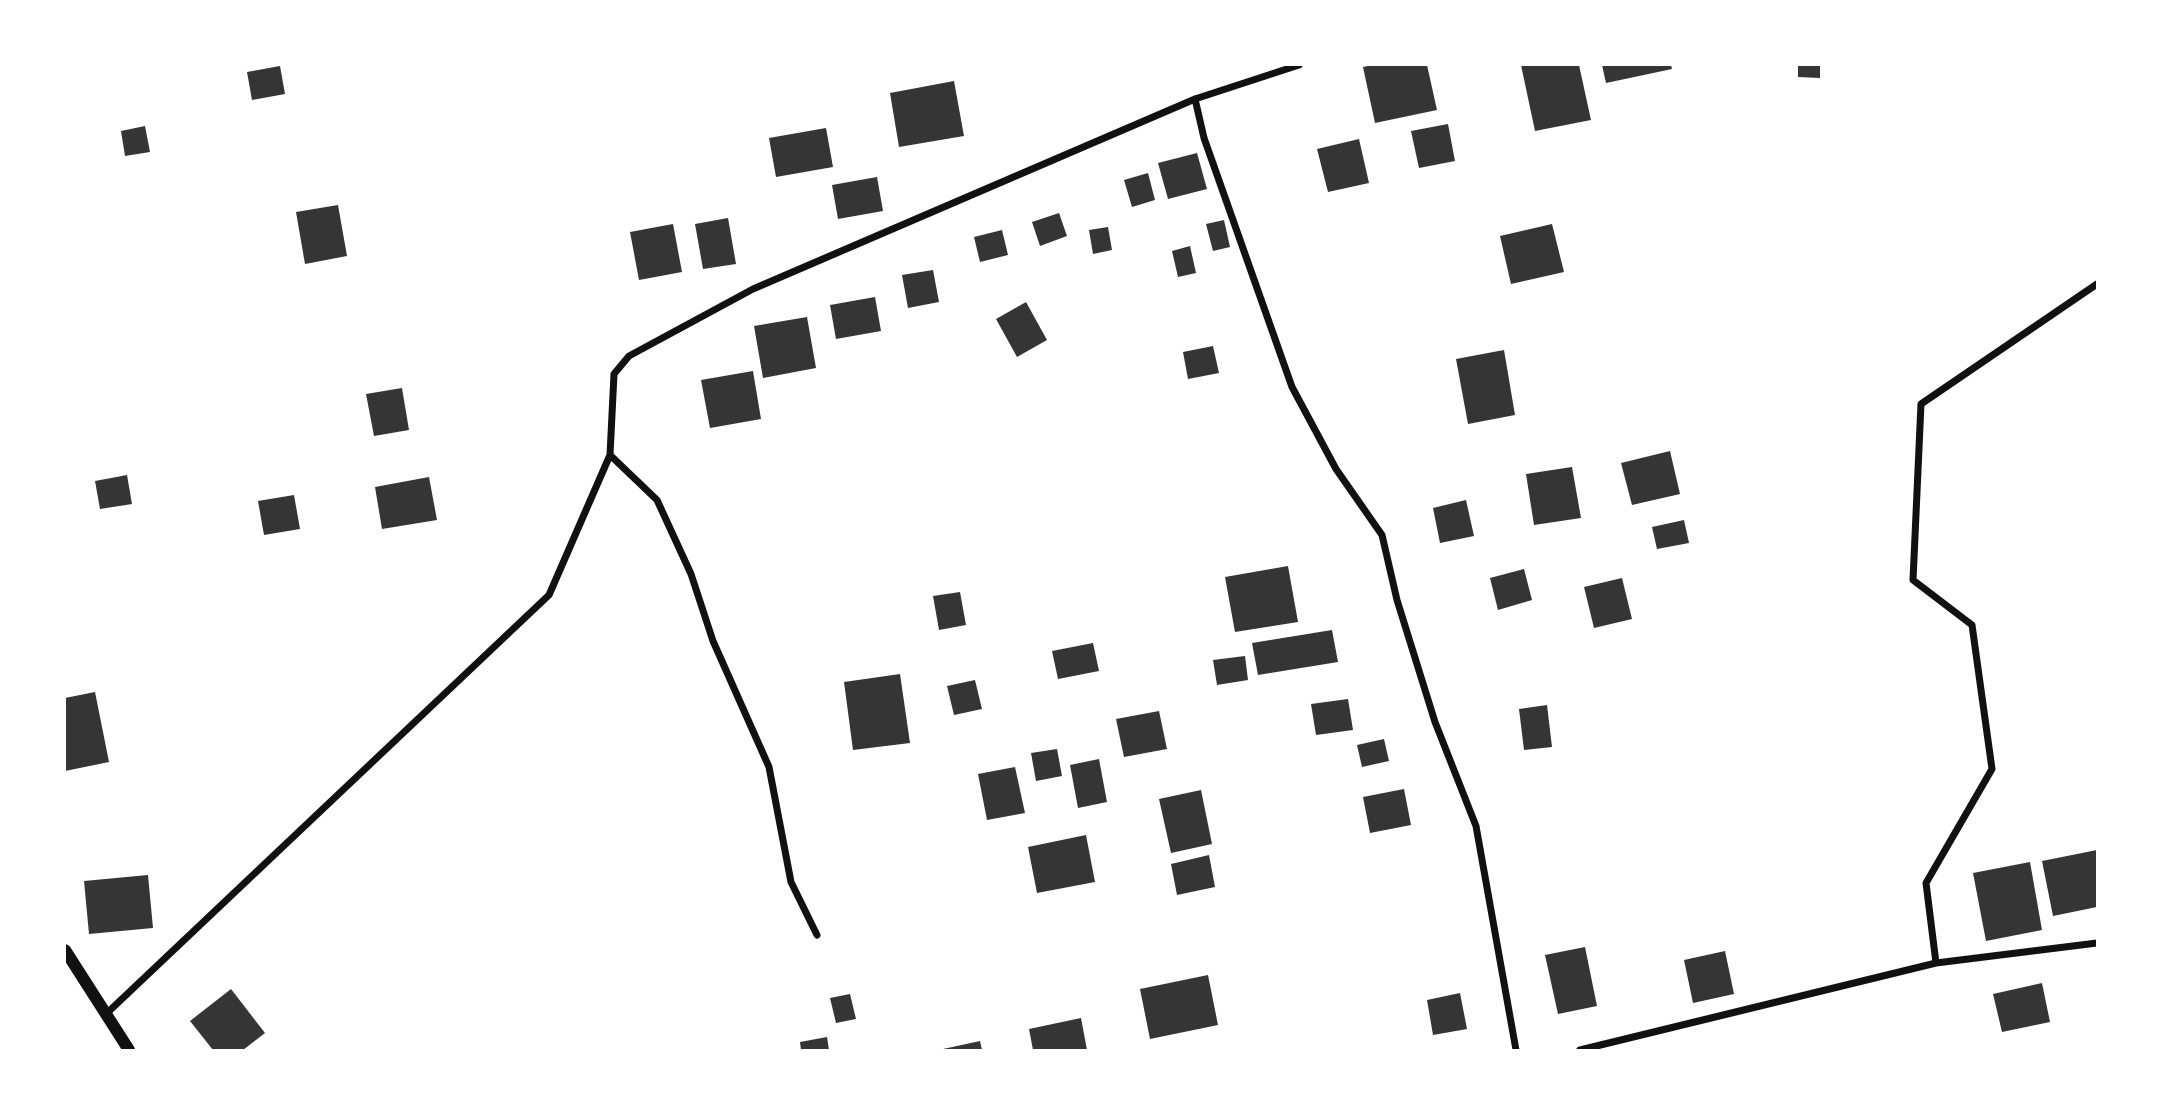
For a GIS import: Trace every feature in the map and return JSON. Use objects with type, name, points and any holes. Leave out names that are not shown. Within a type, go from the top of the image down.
[{"type":"street","points":[[106,1014],[550,595],[610,455],[614,374],[629,356],[752,289],[1195,99],[1299,65]]},
{"type":"street","points":[[1195,99],[1204,138],[1292,387],[1336,469],[1382,535],[1397,600],[1435,722],[1476,826],[1516,1050]]},
{"type":"street","points":[[1936,963],[1926,883],[1992,769],[1972,625],[1913,580],[1921,404],[2097,284]]},
{"type":"street","points":[[610,455],[657,500],[691,574],[713,641],[769,767],[791,882],[817,936]]},
{"type":"street","points":[[1580,1050],[1936,963],[2097,943]]},
{"type":"street","points":[[65,950],[129,1050]]},
{"type":"building","points":[[1427,65],[1437,110],[1375,123],[1363,67]]},
{"type":"building","points":[[1521,65],[1579,65],[1591,120],[1535,131]]},
{"type":"building","points":[[1602,65],[1671,65],[1672,69],[1606,83]]},
{"type":"building","points":[[1798,65],[1820,65],[1820,78],[1798,77]]},
{"type":"building","points":[[280,66],[285,94],[252,100],[247,72]]},
{"type":"building","points":[[954,81],[964,136],[899,147],[890,93]]},
{"type":"building","points":[[1448,124],[1455,161],[1419,168],[1411,131]]},
{"type":"building","points":[[145,126],[150,152],[125,156],[121,131]]},
{"type":"building","points":[[826,128],[833,167],[776,177],[769,138]]},
{"type":"building","points":[[1359,139],[1369,183],[1328,192],[1317,149]]},
{"type":"building","points":[[1197,153],[1207,189],[1168,199],[1158,163]]},
{"type":"building","points":[[1148,173],[1155,200],[1132,207],[1124,180]]},
{"type":"building","points":[[877,177],[883,211],[838,219],[832,185]]},
{"type":"building","points":[[338,205],[347,256],[305,264],[296,212]]},
{"type":"building","points":[[1059,213],[1067,236],[1040,246],[1032,222]]},
{"type":"building","points":[[728,218],[736,264],[703,269],[695,224]]},
{"type":"building","points":[[1224,220],[1230,247],[1213,251],[1206,224]]},
{"type":"building","points":[[673,224],[682,272],[639,280],[630,232]]},
{"type":"building","points":[[1552,224],[1564,272],[1511,284],[1500,236]]},
{"type":"building","points":[[1108,227],[1112,250],[1093,254],[1089,230]]},
{"type":"building","points":[[1002,230],[1008,255],[980,262],[974,237]]},
{"type":"building","points":[[1190,246],[1196,273],[1178,277],[1172,251]]},
{"type":"building","points":[[933,270],[939,302],[908,308],[902,275]]},
{"type":"building","points":[[875,297],[881,331],[836,339],[830,305]]},
{"type":"building","points":[[1026,302],[1047,340],[1017,357],[996,319]]},
{"type":"building","points":[[807,317],[816,368],[763,378],[754,326]]},
{"type":"building","points":[[1213,346],[1219,373],[1188,379],[1183,352]]},
{"type":"building","points":[[1504,350],[1515,415],[1468,424],[1456,359]]},
{"type":"building","points":[[753,371],[761,419],[710,428],[701,380]]},
{"type":"building","points":[[402,388],[409,430],[374,436],[366,394]]},
{"type":"building","points":[[1670,451],[1680,494],[1632,505],[1621,463]]},
{"type":"building","points":[[1572,467],[1581,518],[1534,525],[1526,474]]},
{"type":"building","points":[[127,475],[132,504],[100,509],[95,481]]},
{"type":"building","points":[[429,477],[437,520],[382,529],[375,487]]},
{"type":"building","points":[[294,495],[300,529],[264,535],[258,501]]},
{"type":"building","points":[[1466,500],[1474,536],[1440,543],[1433,508]]},
{"type":"building","points":[[1684,520],[1689,543],[1657,549],[1652,527]]},
{"type":"building","points":[[1288,566],[1298,622],[1235,632],[1225,577]]},
{"type":"building","points":[[1524,569],[1532,600],[1498,610],[1490,578]]},
{"type":"building","points":[[1622,578],[1632,619],[1594,628],[1584,587]]},
{"type":"building","points":[[960,592],[966,625],[939,630],[933,596]]},
{"type":"building","points":[[1332,630],[1338,662],[1258,675],[1252,643]]},
{"type":"building","points":[[1093,643],[1099,671],[1058,679],[1052,651]]},
{"type":"building","points":[[1245,656],[1248,680],[1217,685],[1213,660]]},
{"type":"building","points":[[900,674],[910,743],[853,750],[844,682]]},
{"type":"building","points":[[975,680],[982,709],[954,715],[947,686]]},
{"type":"building","points":[[95,692],[109,762],[65,771],[65,698]]},
{"type":"building","points":[[1348,699],[1353,730],[1316,735],[1311,704]]},
{"type":"building","points":[[1547,705],[1552,747],[1524,750],[1519,709]]},
{"type":"building","points":[[1159,711],[1167,749],[1124,757],[1116,719]]},
{"type":"building","points":[[1384,739],[1389,761],[1362,767],[1357,745]]},
{"type":"building","points":[[1057,749],[1062,776],[1036,781],[1031,753]]},
{"type":"building","points":[[1099,759],[1107,802],[1078,808],[1070,765]]},
{"type":"building","points":[[1015,767],[1025,813],[987,820],[978,774]]},
{"type":"building","points":[[1404,789],[1411,825],[1370,833],[1363,797]]},
{"type":"building","points":[[1201,790],[1212,844],[1171,853],[1159,799]]},
{"type":"building","points":[[1086,835],[1095,882],[1037,893],[1028,847]]},
{"type":"building","points":[[2097,850],[2097,907],[2053,916],[2042,861]]},
{"type":"building","points":[[1209,855],[1215,887],[1177,895],[1171,864]]},
{"type":"building","points":[[2030,862],[2042,930],[1986,941],[1973,873]]},
{"type":"building","points":[[148,875],[153,928],[89,934],[84,881]]},
{"type":"building","points":[[1585,947],[1597,1006],[1558,1014],[1545,955]]},
{"type":"building","points":[[1725,951],[1734,994],[1693,1003],[1684,960]]},
{"type":"building","points":[[1208,975],[1218,1025],[1150,1039],[1140,989]]},
{"type":"building","points":[[2042,983],[2050,1022],[2002,1032],[1993,994]]},
{"type":"building","points":[[231,989],[265,1033],[243,1050],[213,1050],[190,1021]]},
{"type":"building","points":[[1460,993],[1467,1029],[1433,1035],[1427,1000]]},
{"type":"building","points":[[850,994],[856,1019],[836,1023],[830,998]]},
{"type":"building","points":[[1081,1018],[1087,1050],[1033,1050],[1029,1029]]},
{"type":"building","points":[[827,1037],[829,1050],[801,1050],[800,1042]]},
{"type":"building","points":[[980,1041],[982,1050],[943,1050],[943,1049]]}]
